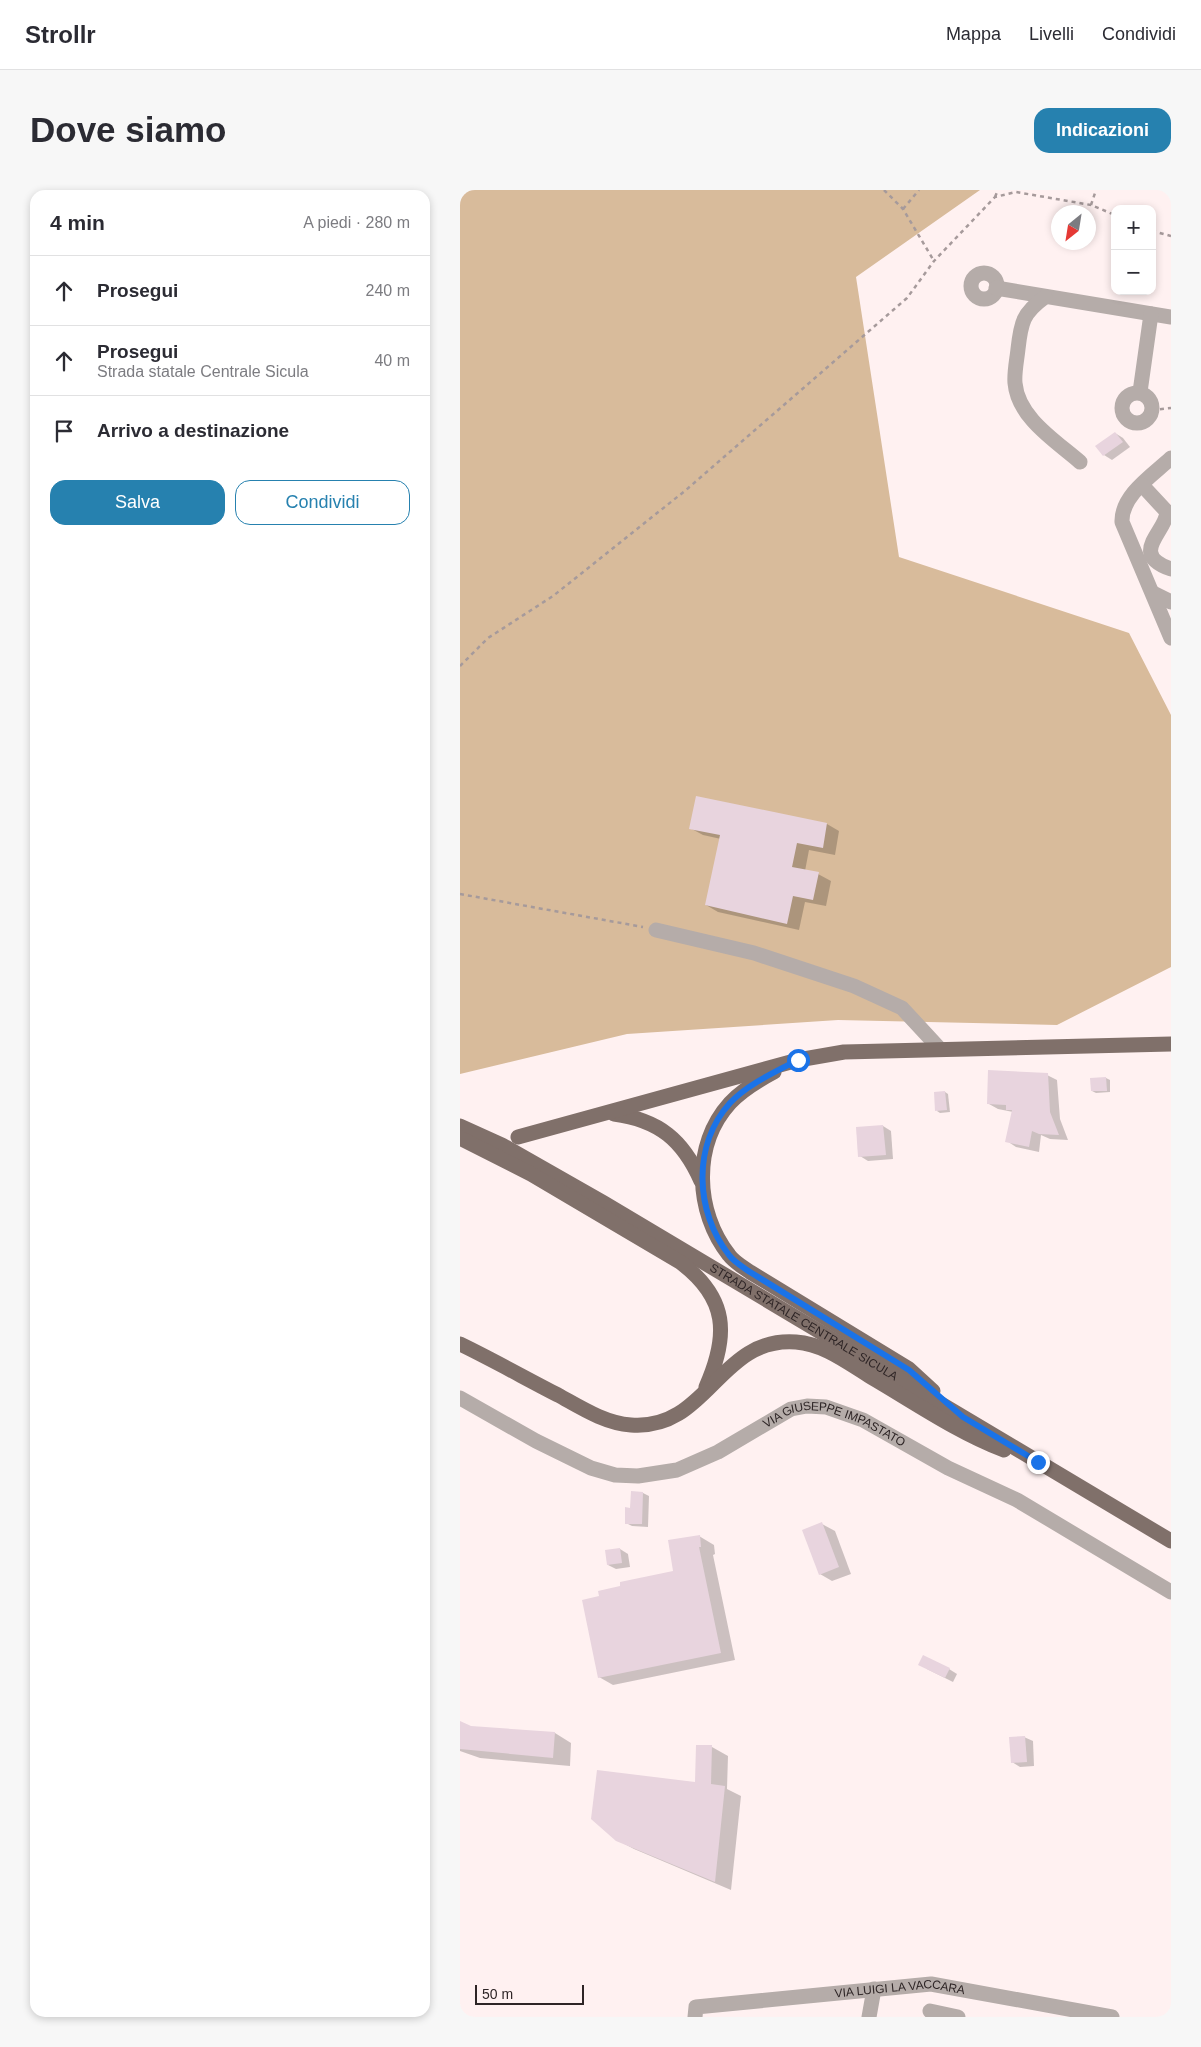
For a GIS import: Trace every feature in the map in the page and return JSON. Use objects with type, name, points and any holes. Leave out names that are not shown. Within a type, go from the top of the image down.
[{"type":"main road","points":[[518,1137],[608,1114],[798,1060],[844,1052],[940,1048],[1171,1044]]},
{"type":"main road","points":[[701,1183],[703,1162],[711,1138],[730,1103],[754,1084],[798,1060]]},
{"type":"main road","points":[[608,1114],[633,1116],[659,1128],[678,1142],[692,1160],[701,1183],[714,1231],[730,1257],[750,1272],[909,1370],[963,1417]]},
{"type":"main road","name":"STRADA STATALE CENTRALE SICULA","points":[[460,1126],[502,1145],[553,1173],[1171,1541]]},
{"type":"main road","points":[[460,1138],[531,1174],[680,1262],[698,1275],[710,1291],[722,1330],[721,1348],[702,1395]]},
{"type":"main road","points":[[464,1345],[611,1422],[647,1425],[667,1420],[680,1414],[750,1350],[766,1344],[796,1342],[830,1352],[977,1440],[1038,1462]]},
{"type":"street","points":[[996,288],[1171,317]]},
{"type":"street","points":[[1045,297],[1032,306],[1020,326],[1015,383],[1021,406],[1032,420],[1080,462]]},
{"type":"street","points":[[1140,392],[1152,314]]},
{"type":"street","points":[[1140,392],[1151,401],[1152,410],[1147,419],[1138,423],[1128,420],[1122,412],[1122,401],[1129,394],[1140,392]]},
{"type":"street","points":[[1171,458],[1142,485],[1122,512],[1122,522],[1171,638]]},
{"type":"street","points":[[1142,485],[1166,509],[1166,520],[1152,541],[1151,548],[1156,560],[1171,569]]},
{"type":"street","points":[[1153,593],[1170,600]]},
{"type":"street","points":[[656,930],[754,952],[854,986],[902,1008],[940,1048]]},
{"type":"street","name":"VIA GIUSEPPE IMPASTATO","points":[[460,1398],[591,1468],[615,1475],[638,1476],[676,1470],[718,1452],[791,1409],[807,1406],[826,1407],[863,1420],[948,1468],[1017,1500],[1171,1592]]},
{"type":"street","name":"VIA LUIGI LA VACCARA","points":[[695,2017],[696,2007],[931,1984],[1045,2011],[1112,2017]]},
{"type":"street","points":[[869,2017],[874,1989]]},
{"type":"street","points":[[930,2011],[958,2017]]},
{"type":"path","points":[[884,190],[903,209],[934,261]]},
{"type":"path","points":[[903,209],[919,190]]},
{"type":"path","points":[[460,666],[488,638],[553,596],[686,490],[907,298],[934,261],[995,196],[998,190]]},
{"type":"path","points":[[1091,205],[1096,190]]},
{"type":"path","points":[[995,196],[1016,192],[1086,205]]},
{"type":"path","points":[[1096,208],[1111,214]]},
{"type":"path","points":[[1156,232],[1171,236]]},
{"type":"path","points":[[1152,410],[1171,408]]},
{"type":"path","points":[[460,894],[656,930]]},
{"type":"shaded area","points":[[460,190],[980,190],[856,277],[899,557],[1129,633],[1171,715],[1171,967],[1057,1025],[838,1020],[627,1034],[460,1074]]},
{"type":"building","points":[[1115,432],[1123,442],[1103,456],[1095,446]]},
{"type":"building","points":[[696,796],[827,823],[823,848],[797,843],[792,867],[819,872],[813,900],[793,896],[787,924],[705,905],[720,835],[689,829]]},
{"type":"building","points":[[988,1070],[1048,1073],[1050,1112],[1059,1135],[1039,1134],[1032,1131],[1029,1147],[1005,1142],[1012,1110],[1006,1110],[1006,1105],[987,1104]]},
{"type":"building","points":[[1106,1077],[1107,1091],[1091,1091],[1090,1078]]},
{"type":"building","points":[[945,1091],[947,1110],[935,1111],[934,1092]]},
{"type":"building","points":[[883,1125],[886,1155],[858,1157],[856,1127]]},
{"type":"building","points":[[631,1491],[643,1492],[642,1524],[625,1524],[625,1507],[630,1508]]},
{"type":"building","points":[[822,1522],[839,1567],[819,1575],[802,1530]]},
{"type":"building","points":[[700,1535],[701,1547],[699,1547],[721,1653],[598,1678],[582,1600],[599,1596],[598,1591],[620,1586],[620,1582],[673,1571],[668,1540]]},
{"type":"building","points":[[620,1548],[622,1563],[607,1565],[605,1550]]},
{"type":"building","points":[[923,1655],[950,1668],[945,1678],[918,1665]]},
{"type":"building","points":[[460,1721],[471,1726],[555,1732],[553,1758],[460,1749]]},
{"type":"building","points":[[1025,1736],[1027,1762],[1011,1763],[1009,1737]]},
{"type":"building","points":[[696,1745],[712,1745],[711,1784],[725,1786],[715,1882],[616,1841],[591,1819],[597,1770],[695,1782]]},
{"type":"route","points":[[798,1060],[754,1084],[730,1103],[718,1121],[703,1162],[701,1183],[714,1231],[730,1257],[750,1272],[909,1370],[963,1417],[1038,1462]]}]
